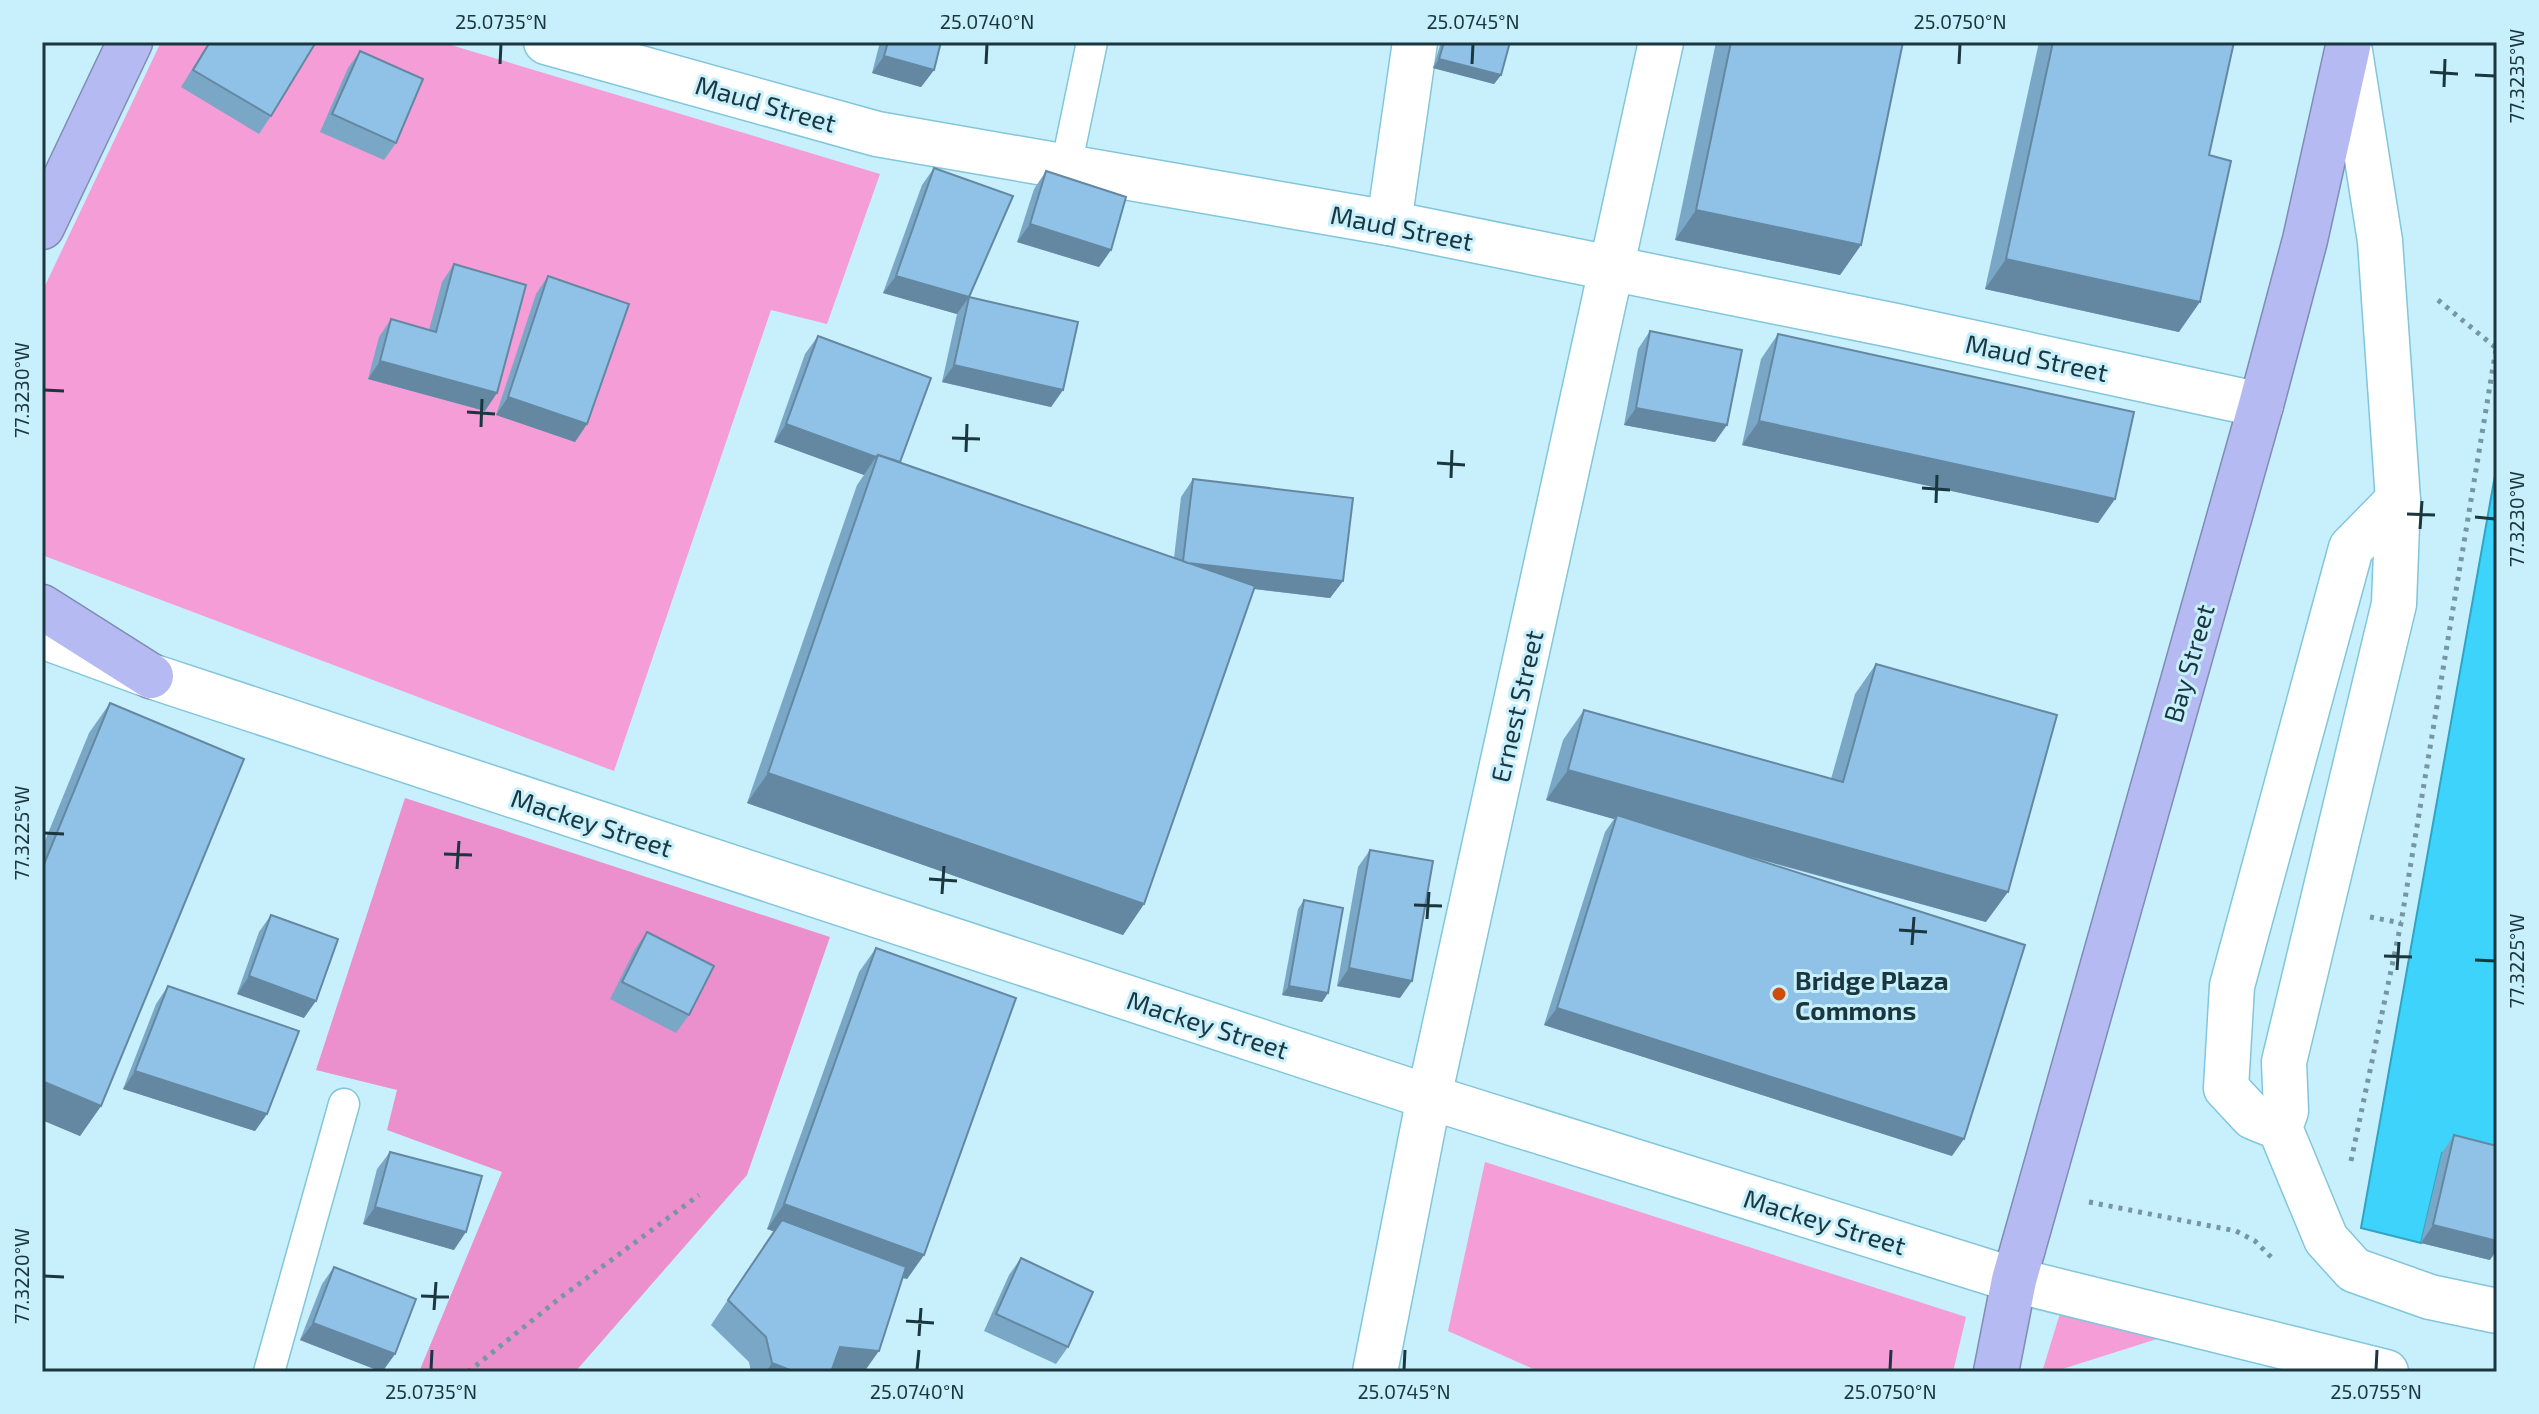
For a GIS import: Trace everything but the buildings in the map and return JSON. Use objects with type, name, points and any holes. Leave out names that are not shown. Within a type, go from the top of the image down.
[{"type":"highway","points":[[42,227],[130,42]]},
{"type":"highway","name":"Bay Street","points":[[1996,1372],[2014,1280],[2305,240],[2349,43]]},
{"type":"highway","points":[[42,607],[151,676]]},
{"type":"street","name":"Maud Street","points":[[546,42],[877,134],[1389,223],[2261,405]]},
{"type":"street","points":[[1389,223],[1415,42]]},
{"type":"street","name":"Ernest Street","points":[[1375,1372],[1429,1097],[1661,42]]},
{"type":"street","points":[[2349,43],[2378,216],[2398,500],[2394,604],[2284,1062],[2286,1111],[2280,1128],[2326,1239],[2354,1270],[2430,1297],[2497,1311]]},
{"type":"street","points":[[2280,1128],[2253,1117],[2226,1088],[2232,986],[2351,548],[2398,500]]},
{"type":"street","name":"Mackey Street","points":[[42,636],[151,676],[1429,1097],[2014,1280],[2386,1372]]},
{"type":"lane","points":[[1066,167],[1092,42]]},
{"type":"lane","points":[[269,1372],[344,1104]]},
{"type":"path","points":[[2302,1181],[2353,1160],[2401,923],[2497,343]]},
{"type":"path","points":[[2040,1191],[2236,1231],[2255,1241],[2286,1270]]},
{"type":"path","points":[[468,1372],[560,1298],[699,1195]]},
{"type":"shaded area","points":[[161,42],[441,42],[880,174],[827,324],[771,310],[614,771],[42,555],[42,292]]},
{"type":"shaded area","points":[[405,798],[830,937],[747,1175],[575,1372],[419,1372],[502,1172],[387,1130],[397,1090],[316,1070]]},
{"type":"shaded area","points":[[1485,1162],[1966,1317],[1953,1372],[1540,1372],[1448,1331]]},
{"type":"shaded area","points":[[2062,1307],[2157,1339],[2053,1372],[2042,1372]]},
{"type":"water","points":[[2497,464],[2497,1166],[2442,1153],[2421,1243],[2361,1228]]},
{"type":"place","name":"Bridge Plaza Commons","points":[[1779,994]]}]
